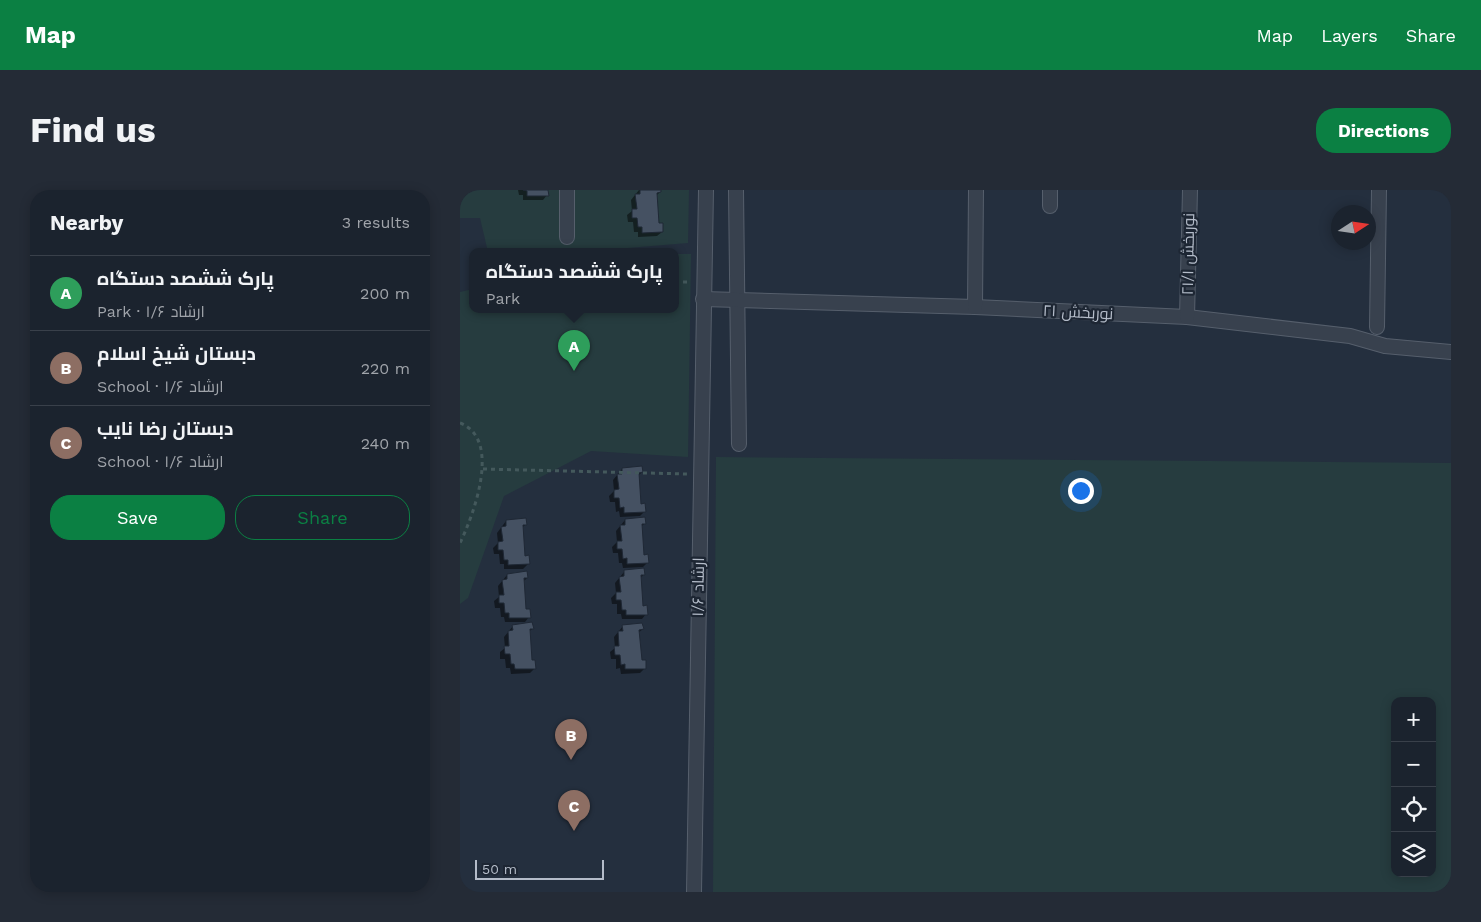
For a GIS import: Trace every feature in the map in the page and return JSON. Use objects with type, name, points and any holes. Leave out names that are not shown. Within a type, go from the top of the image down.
[{"type":"street","points":[[567,190],[567,237]]},
{"type":"street","name":"ارشاد ۱/۶","points":[[694,892],[706,190]]},
{"type":"street","points":[[736,190],[739,444]]},
{"type":"street","points":[[975,307],[976,190]]},
{"type":"street","points":[[1050,190],[1050,206]]},
{"type":"street","name":"نوربخش ۲۱/۱","points":[[1187,318],[1190,190]]},
{"type":"street","points":[[1377,327],[1380,190]]},
{"type":"street","name":"نوربخش ۲۱","points":[[703,299],[975,307],[1187,318],[1350,336],[1385,346],[1451,352]]},
{"type":"path","points":[[460,422],[470,426],[480,442],[483,469],[470,522],[460,543]]},
{"type":"path","points":[[483,469],[701,474]]},
{"type":"green space","points":[[460,190],[689,190],[688,243],[628,248],[487,248],[480,218],[460,218]]},
{"type":"green space","points":[[679,254],[691,254],[688,457],[591,451],[504,496],[468,598],[460,604],[460,292],[469,290],[469,313],[679,313]]},
{"type":"green space","points":[[716,457],[1451,463],[1451,892],[713,892]]},
{"type":"building","points":[[523,190],[548,190],[549,196],[527,196],[527,191]]},
{"type":"building","points":[[640,190],[661,190],[661,192],[657,193],[659,223],[663,223],[663,232],[642,233],[642,227],[638,227],[637,218],[632,218],[632,209],[637,209],[635,194],[640,194]]},
{"type":"building","points":[[642,466],[643,472],[639,473],[641,504],[645,503],[646,512],[624,513],[624,507],[620,508],[619,498],[614,498],[614,490],[619,489],[617,474],[622,474],[622,468]]},
{"type":"building","points":[[645,517],[646,524],[642,524],[644,555],[648,554],[649,563],[627,564],[627,558],[623,559],[622,549],[617,549],[617,541],[622,541],[620,525],[625,525],[625,519]]},
{"type":"building","points":[[526,518],[527,525],[523,525],[525,556],[529,555],[530,564],[508,565],[508,560],[504,560],[503,550],[498,550],[498,542],[503,541],[501,527],[506,526],[506,520]]},
{"type":"building","points":[[644,568],[645,575],[641,575],[643,606],[647,605],[648,615],[626,615],[626,610],[622,610],[621,600],[616,600],[616,592],[621,592],[619,577],[624,576],[624,570]]},
{"type":"building","points":[[527,571],[528,578],[524,578],[526,609],[530,609],[531,618],[509,618],[509,613],[505,613],[504,603],[499,603],[499,595],[504,595],[502,580],[507,579],[507,574]]},
{"type":"building","points":[[532,622],[534,629],[530,629],[532,660],[535,660],[536,669],[515,669],[514,664],[511,664],[510,654],[505,654],[504,646],[509,646],[508,631],[513,630],[512,625]]},
{"type":"building","points":[[642,623],[644,629],[639,630],[642,660],[646,660],[646,669],[625,669],[625,664],[621,665],[620,655],[615,655],[614,646],[619,646],[618,631],[623,631],[622,625]]},
{"type":"place","name":"پارک‌ ششصد دستگاه","points":[[574,371]]},
{"type":"place","name":"دبستان شیخ اسلام","points":[[571,760]]},
{"type":"place","name":"دبستان رضا نایب","points":[[574,831]]}]
